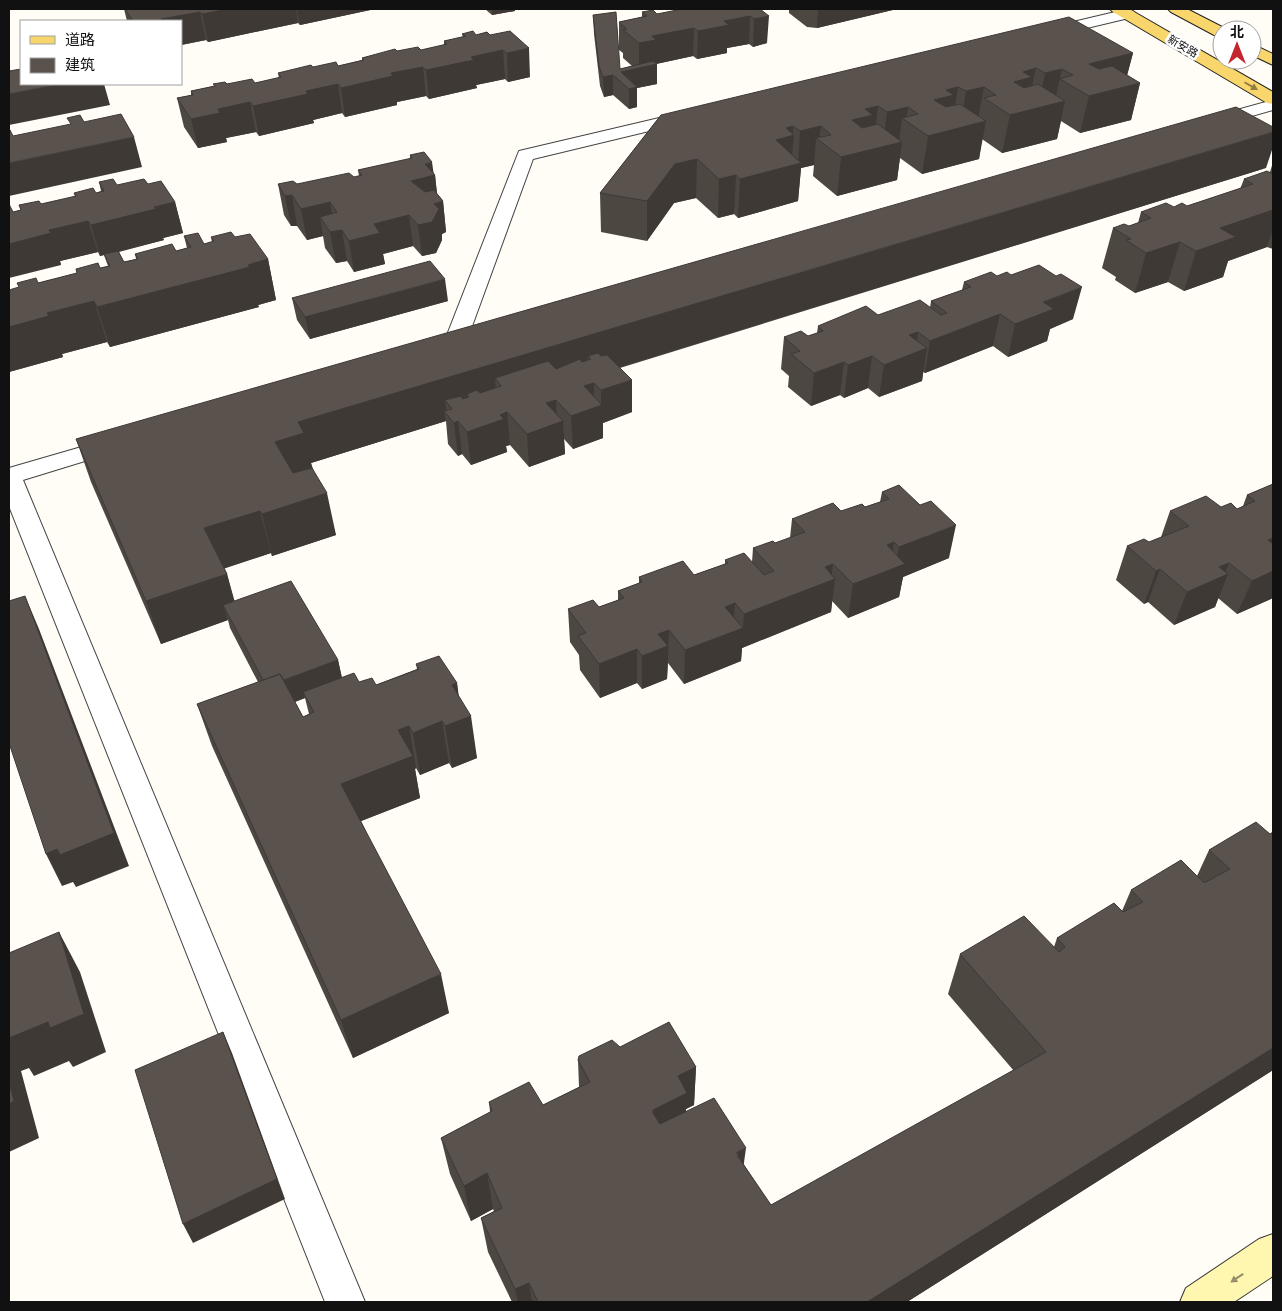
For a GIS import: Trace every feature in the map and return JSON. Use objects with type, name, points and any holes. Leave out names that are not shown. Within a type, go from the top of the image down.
[{"type":"main road","points":[[1176,9],[1212,28]]},
{"type":"main road","name":"新安路","points":[[1123,11],[1273,99]]},
{"type":"street","points":[[1030,37],[1123,11]]},
{"type":"street","points":[[1187,130],[1273,105]]},
{"type":"street","points":[[485,331],[447,343],[525,155],[710,112]]},
{"type":"street","points":[[142,436],[9,476],[345,1302]]},
{"type":"street","points":[[1200,1302],[1273,1253]]},
{"type":"building","points":[[125,9],[228,9],[202,14],[200,12],[162,20],[132,20]]},
{"type":"building","points":[[682,9],[760,9],[769,16],[754,19],[750,16],[724,21],[729,25],[698,31],[694,28],[652,36],[656,40],[639,43],[623,30],[627,29],[619,22],[647,16],[642,12],[653,10],[657,14]]},
{"type":"building","points":[[616,12],[620,69],[653,61],[657,64],[621,72],[637,87],[629,89],[613,75],[603,77],[599,66],[593,15]]},
{"type":"building","points":[[1069,17],[1133,53],[1089,64],[1099,69],[1112,66],[1140,83],[1089,96],[1060,79],[1073,75],[1062,69],[1045,73],[1036,68],[1023,72],[1032,77],[1014,82],[1024,88],[1038,84],[1065,101],[1010,115],[984,98],[996,95],[984,87],[966,91],[958,87],[946,90],[954,95],[934,100],[946,107],[960,104],[986,121],[928,136],[902,118],[918,114],[908,107],[887,112],[878,106],[865,109],[873,115],[852,120],[862,128],[878,124],[902,142],[841,157],[816,138],[831,135],[821,126],[800,131],[793,126],[786,128],[794,135],[776,140],[801,163],[740,179],[736,175],[719,179],[697,159],[675,164],[647,201],[600,193],[661,115]]},
{"type":"building","points":[[473,31],[476,35],[487,32],[490,35],[510,31],[529,48],[507,53],[503,50],[471,57],[474,60],[426,70],[423,67],[391,73],[393,76],[341,88],[338,84],[306,91],[308,94],[253,106],[250,102],[218,109],[220,113],[191,119],[177,98],[193,95],[191,91],[215,86],[213,84],[225,82],[227,84],[252,79],[255,83],[281,77],[278,73],[311,65],[313,67],[336,62],[338,66],[364,60],[362,58],[395,49],[397,51],[418,47],[421,50],[447,44],[444,41],[466,36],[462,34]]},
{"type":"building","points":[[20,69],[20,85],[56,85],[9,94],[9,71]]},
{"type":"building","points":[[1236,107],[1273,127],[1273,132],[298,422],[304,433],[275,442],[293,473],[312,468],[327,493],[262,514],[260,511],[204,528],[227,574],[146,601],[76,439]]},
{"type":"building","points":[[121,114],[134,137],[9,163],[9,130],[13,136],[71,124],[67,118],[80,115],[84,122]]},
{"type":"building","points":[[424,152],[432,162],[425,164],[435,175],[411,181],[425,192],[434,190],[443,201],[434,204],[439,209],[432,222],[418,225],[409,215],[374,224],[380,233],[349,241],[342,230],[330,232],[320,217],[337,212],[330,202],[301,209],[292,195],[285,196],[278,184],[293,181],[297,184],[349,173],[354,177],[362,175],[358,170],[412,158],[410,155]]},
{"type":"building","points":[[1267,171],[1273,174],[1273,210],[1220,228],[1236,237],[1196,251],[1180,242],[1146,253],[1126,240],[1131,239],[1113,228],[1124,224],[1129,226],[1151,218],[1141,212],[1166,203],[1174,207],[1182,203],[1187,206],[1253,184],[1244,179]]},
{"type":"building","points":[[113,179],[117,185],[144,179],[148,184],[161,181],[175,202],[154,207],[156,209],[91,225],[88,221],[49,230],[51,233],[9,244],[9,204],[13,212],[21,210],[19,205],[39,201],[41,204],[76,196],[74,193],[93,188],[96,193],[104,191],[99,182]]},
{"type":"building","points":[[231,232],[235,237],[250,234],[268,259],[248,265],[250,267],[97,307],[94,301],[47,313],[49,316],[9,327],[9,290],[19,287],[17,283],[36,278],[38,283],[77,273],[76,269],[98,263],[100,268],[110,266],[104,254],[118,251],[124,262],[138,259],[135,254],[172,244],[176,251],[191,247],[184,236],[198,233],[204,244],[214,241],[211,237]]},
{"type":"building","points":[[430,261],[445,279],[305,317],[292,298]]},
{"type":"building","points":[[1039,265],[1056,276],[1061,274],[1082,287],[1043,302],[1054,309],[1015,324],[1000,314],[930,341],[918,332],[909,335],[927,348],[884,365],[872,356],[848,365],[844,362],[814,373],[791,354],[800,351],[784,337],[801,331],[808,336],[823,331],[818,326],[866,306],[878,315],[920,300],[941,315],[947,313],[931,301],[971,287],[964,282],[991,272],[997,276],[1007,272],[1011,275]]},
{"type":"building","points":[[598,353],[601,356],[607,355],[632,380],[601,390],[594,383],[584,386],[602,405],[571,416],[556,400],[546,403],[563,421],[527,434],[507,412],[500,415],[504,419],[467,432],[458,421],[454,423],[444,411],[452,409],[445,400],[461,396],[463,399],[469,397],[467,394],[477,390],[480,393],[501,386],[495,378],[548,361],[556,369],[580,359],[582,362],[591,359],[588,356]]},
{"type":"building","points":[[1273,484],[1273,538],[1268,540],[1273,544],[1273,571],[1252,581],[1229,563],[1219,567],[1228,574],[1187,592],[1160,569],[1156,571],[1127,546],[1144,539],[1149,542],[1189,526],[1170,511],[1206,496],[1221,507],[1231,503],[1237,509],[1255,501],[1247,495]]},
{"type":"building","points":[[899,485],[920,505],[931,501],[956,525],[899,547],[894,542],[887,545],[905,564],[853,584],[833,564],[825,567],[835,579],[744,614],[735,603],[725,607],[743,628],[685,650],[669,630],[658,634],[668,646],[642,656],[637,649],[599,664],[578,636],[586,633],[568,609],[593,600],[599,607],[624,598],[618,591],[642,582],[639,577],[683,561],[694,575],[728,563],[725,560],[744,553],[764,575],[774,571],[753,548],[773,541],[775,543],[805,532],[792,519],[833,503],[841,511],[862,504],[865,507],[889,499],[882,492]]},
{"type":"building","points":[[291,581],[338,660],[284,680],[280,674],[263,680],[223,605]]},
{"type":"building","points":[[25,596],[114,833],[60,855],[57,849],[46,854],[9,743],[9,601]]},
{"type":"building","points":[[439,656],[457,683],[452,685],[471,716],[445,726],[442,721],[413,733],[409,726],[398,730],[413,756],[341,784],[441,974],[341,1020],[197,704],[280,674],[303,717],[314,712],[303,692],[354,673],[359,682],[372,678],[376,685],[419,669],[416,664]]},
{"type":"building","points":[[1256,822],[1270,834],[1273,832],[1273,1048],[867,1302],[538,1302],[529,1283],[515,1289],[481,1218],[502,1208],[487,1173],[464,1186],[441,1138],[492,1111],[489,1102],[529,1082],[543,1105],[590,1082],[578,1060],[579,1056],[612,1040],[620,1047],[669,1022],[696,1067],[678,1076],[687,1093],[653,1110],[653,1113],[660,1124],[714,1098],[746,1148],[737,1152],[737,1155],[771,1205],[1046,1052],[960,954],[1024,916],[1059,952],[1065,947],[1057,938],[1114,903],[1123,912],[1143,902],[1131,890],[1181,860],[1203,882],[1230,869],[1209,850]]},
{"type":"building","points":[[59,932],[84,1014],[50,1028],[48,1022],[9,1038],[9,953]]},
{"type":"building","points":[[223,1032],[277,1179],[183,1224],[135,1070]]},
{"type":"building","points":[[9,1082],[14,1101],[9,1104]]}]
